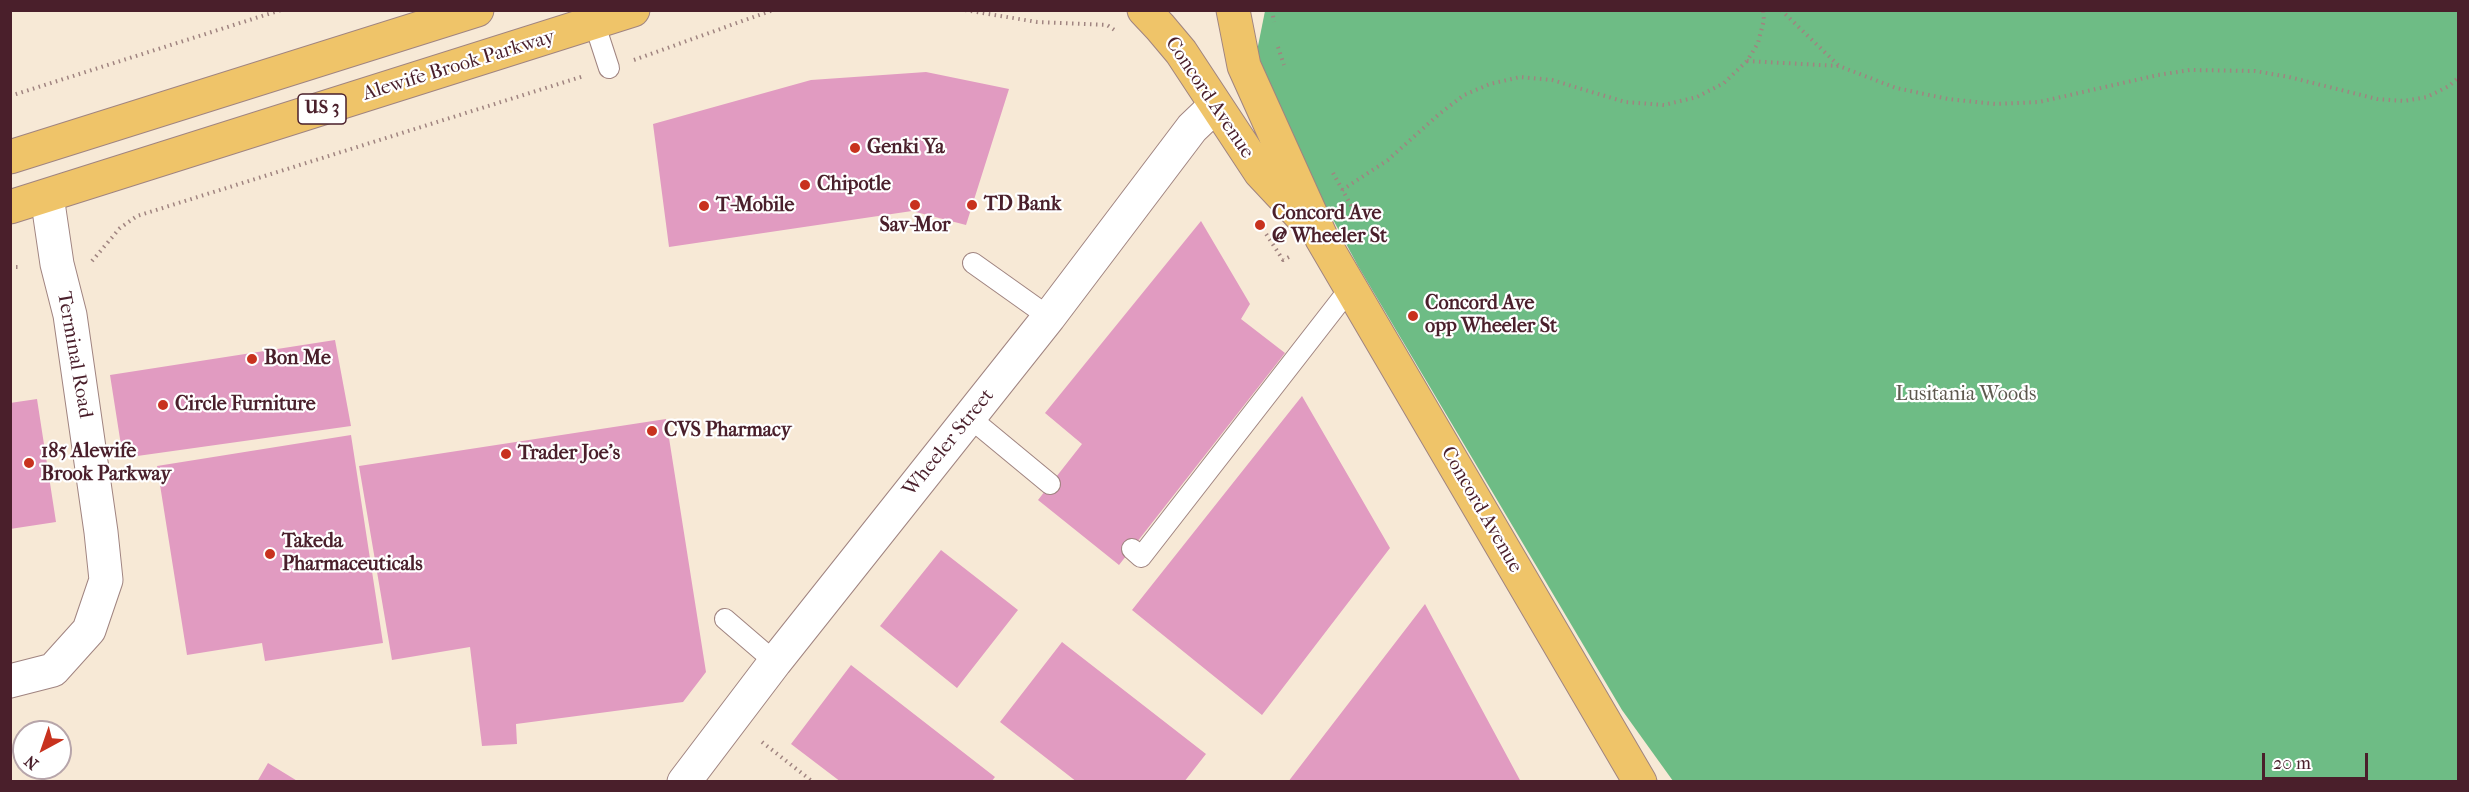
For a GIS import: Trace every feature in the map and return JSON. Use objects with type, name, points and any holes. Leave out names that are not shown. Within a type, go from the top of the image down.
[{"type":"main road","name":"US 3","points":[[10,157],[477,10]]},
{"type":"main road","name":"Alewife Brook Parkway","points":[[10,207],[633,10]]},
{"type":"main road","name":"Concord Avenue","points":[[1144,10],[1181,52],[1260,172],[1322,239]]},
{"type":"main road","name":"Concord Avenue","points":[[1233,10],[1244,66],[1322,239],[1640,782]]},
{"type":"street","name":"Wheeler Street","points":[[684,782],[775,662],[1049,317],[1192,128],[1215,106]]},
{"type":"street","name":"Terminal Road","points":[[10,681],[53,670],[89,630],[106,580],[70,315],[57,264],[47,196]]},
{"type":"lane","points":[[594,22],[609,68]]},
{"type":"lane","points":[[973,263],[1049,317]]},
{"type":"lane","points":[[1132,549],[1141,557],[1351,287]]},
{"type":"lane","points":[[969,417],[1050,484]]},
{"type":"lane","points":[[725,620],[775,662]]},
{"type":"path","points":[[10,96],[281,10]]},
{"type":"path","points":[[93,261],[120,228],[137,216],[609,68],[773,10]]},
{"type":"path","points":[[965,10],[1037,22],[1107,25],[1121,34]]},
{"type":"path","points":[[1272,10],[1275,32]]},
{"type":"path","points":[[1342,190],[1388,160],[1464,95],[1490,84],[1520,77],[1552,80],[1625,102],[1664,105],[1697,97],[1724,83],[1747,62],[1758,43],[1764,10]]},
{"type":"path","points":[[1781,10],[1839,66]]},
{"type":"path","points":[[1277,43],[1287,73]]},
{"type":"path","points":[[1747,62],[1839,66],[1896,88],[1948,99],[1995,104],[2039,102],[2190,70],[2255,71],[2377,99],[2404,101],[2427,97],[2449,86],[2458,78]]},
{"type":"path","points":[[1332,170],[1357,216]]},
{"type":"path","points":[[1284,260],[1292,256]]},
{"type":"path","points":[[762,742],[813,782]]},
{"type":"green space","name":"Lusitania Woods","points":[[1265,11],[2458,11],[2458,781],[1673,781],[1622,710],[1358,266],[1253,71]]},
{"type":"building","points":[[926,72],[1009,89],[966,225],[912,211],[669,247],[653,124],[811,80]]},
{"type":"building","points":[[1201,221],[1250,304],[1241,319],[1285,353],[1119,565],[1038,500],[1082,444],[1045,413]]},
{"type":"building","points":[[335,340],[351,426],[123,458],[110,375]]},
{"type":"building","points":[[1302,396],[1390,548],[1262,715],[1132,610]]},
{"type":"building","name":"185 Alewife Brook Parkway","points":[[37,399],[56,522],[10,529],[10,403]]},
{"type":"building","points":[[666,419],[706,672],[683,702],[516,724],[517,744],[482,746],[470,647],[392,660],[359,466]]},
{"type":"building","name":"Takeda Pharmaceuticals","points":[[351,435],[383,643],[265,661],[262,643],[187,655],[157,466]]},
{"type":"building","points":[[941,550],[1018,610],[957,688],[880,626]]},
{"type":"building","points":[[1425,604],[1521,782],[1288,782]]},
{"type":"building","points":[[1062,642],[1206,754],[1184,782],[1077,782],[1000,722]]},
{"type":"building","points":[[851,665],[995,777],[991,782],[841,782],[791,744]]},
{"type":"building","points":[[268,763],[299,782],[257,782]]},
{"type":"place","name":"Genki Ya","points":[[855,148]]},
{"type":"place","name":"Chipotle","points":[[805,185]]},
{"type":"place","name":"Sav-Mor","points":[[915,205]]},
{"type":"place","name":"TD Bank","points":[[972,205]]},
{"type":"place","name":"T-Mobile","points":[[704,206]]},
{"type":"place","name":"Concord Ave @ Wheeler St","points":[[1260,225]]},
{"type":"place","name":"Concord Ave opp Wheeler St","points":[[1413,316]]},
{"type":"place","name":"Bon Me","points":[[252,359]]},
{"type":"place","name":"Circle Furniture","points":[[163,405]]},
{"type":"place","name":"CVS Pharmacy","points":[[652,431]]},
{"type":"place","name":"Trader Joe's","points":[[506,454]]},
{"type":"place","name":"185 Alewife Brook Parkway","points":[[29,463]]},
{"type":"place","name":"Takeda Pharmaceuticals","points":[[270,554]]}]
